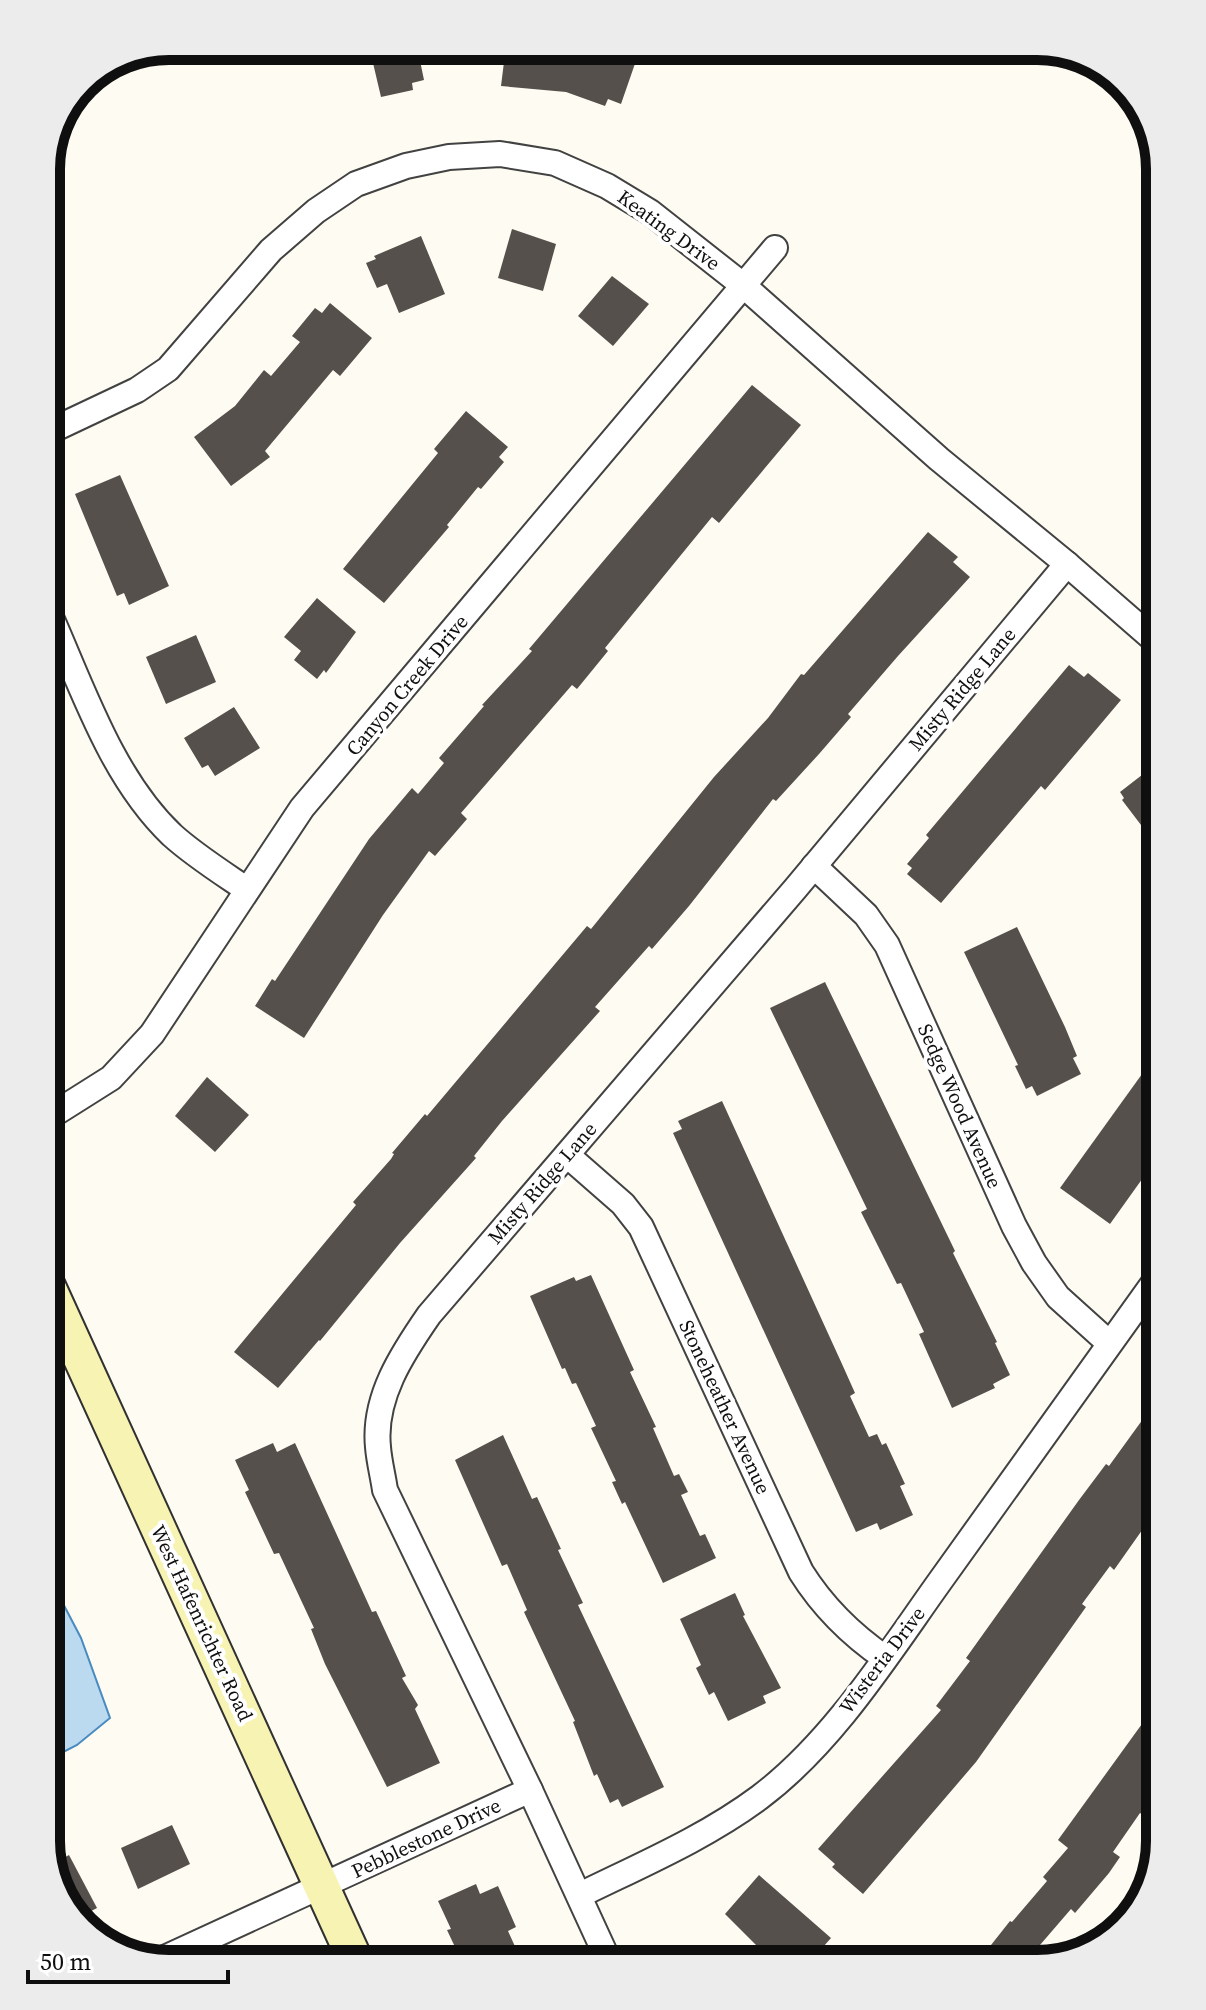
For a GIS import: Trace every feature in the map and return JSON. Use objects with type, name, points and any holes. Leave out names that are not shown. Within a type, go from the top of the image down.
[{"type":"street","name":"Keating Drive","points":[[60,426],[137,390],[168,369],[271,250],[316,211],[356,184],[406,166],[449,157],[500,154],[555,163],[607,186],[650,212],[744,286],[939,459],[1146,633]]},
{"type":"street","name":"Canyon Creek Drive","points":[[60,1110],[111,1078],[152,1034],[302,808],[775,248]]},
{"type":"street","name":"Misty Ridge Lane","points":[[604,1950],[385,1490],[377,1444],[383,1398],[402,1354],[429,1315],[814,866],[1067,564]]},
{"type":"street","points":[[60,637],[113,755],[132,786],[173,835],[246,889]]},
{"type":"street","name":"Sedge Wood Avenue","points":[[814,866],[866,915],[887,945],[1014,1226],[1034,1263],[1058,1297],[1109,1343]]},
{"type":"street","name":"Stoneheather Avenue","points":[[567,1155],[615,1197],[641,1227],[801,1572],[817,1597],[860,1641],[885,1658]]},
{"type":"street","name":"Wisteria Drive","points":[[580,1895],[724,1822],[799,1763],[885,1658],[1146,1293]]},
{"type":"street","name":"West Hafenrichter Road","points":[[60,1313],[351,1950]]},
{"type":"street","name":"Pebblestone Drive","points":[[182,1950],[530,1790]]},
{"type":"water","points":[[60,1598],[81,1638],[110,1718],[77,1745],[60,1754]]},
{"type":"building","points":[[372,60],[420,60],[424,80],[412,83],[413,90],[381,97]]},
{"type":"building","points":[[504,60],[636,60],[621,104],[608,99],[605,106],[566,92],[501,86]]},
{"type":"building","points":[[512,229],[556,244],[543,291],[498,278]]},
{"type":"building","points":[[421,236],[445,294],[399,313],[387,284],[377,288],[366,263],[376,259],[374,256]]},
{"type":"building","points":[[612,276],[649,304],[613,346],[578,316]]},
{"type":"building","points":[[330,303],[372,338],[340,376],[333,370],[265,451],[270,457],[231,486],[194,437],[235,406],[264,370],[271,376],[300,342],[292,336],[315,308],[322,313]]},
{"type":"building","points":[[752,385],[801,425],[719,523],[712,517],[605,648],[608,651],[577,689],[572,685],[461,813],[467,819],[435,856],[429,851],[383,915],[304,1038],[255,1006],[272,979],[275,981],[369,839],[412,788],[418,794],[444,763],[439,758],[482,705],[532,651],[529,649]]},
{"type":"building","points":[[466,411],[508,447],[499,457],[504,462],[481,489],[478,487],[447,525],[449,527],[384,603],[343,569],[438,453],[434,449]]},
{"type":"building","points":[[120,475],[169,586],[129,605],[124,593],[117,596],[75,494]]},
{"type":"building","points":[[928,532],[958,557],[953,562],[970,577],[848,714],[851,717],[819,754],[776,801],[773,799],[652,949],[649,946],[595,1007],[600,1011],[502,1121],[474,1156],[476,1158],[278,1388],[234,1352],[356,1205],[353,1202],[425,1114],[427,1116],[587,926],[591,929],[714,777],[768,718],[801,674],[804,675]]},
{"type":"building","points":[[317,598],[356,632],[326,673],[324,670],[317,679],[294,660],[301,651],[284,637]]},
{"type":"building","points":[[196,635],[216,682],[166,704],[146,657]]},
{"type":"building","points":[[1069,665],[1084,677],[1088,673],[1121,700],[1045,790],[1041,786],[941,903],[907,874],[912,868],[907,864],[929,838],[926,835]]},
{"type":"building","points":[[234,707],[260,748],[215,776],[208,765],[202,768],[184,738]]},
{"type":"building","points":[[1146,772],[1146,832],[1122,800],[1124,798],[1120,792]]},
{"type":"building","points":[[1017,927],[1065,1027],[1077,1056],[1073,1058],[1081,1074],[1037,1096],[1032,1086],[1026,1089],[1015,1066],[1018,1065],[964,952]]},
{"type":"building","points":[[825,982],[955,1251],[953,1253],[1010,1375],[993,1384],[995,1388],[952,1408],[919,1334],[924,1332],[901,1283],[897,1284],[861,1212],[867,1209],[770,1008]]},
{"type":"building","points":[[1146,1068],[1146,1174],[1110,1224],[1060,1188]]},
{"type":"building","points":[[207,1077],[249,1115],[215,1152],[175,1116]]},
{"type":"building","points":[[722,1101],[855,1393],[850,1396],[869,1437],[877,1434],[882,1445],[886,1443],[905,1484],[900,1486],[913,1515],[880,1530],[877,1523],[856,1532],[673,1133],[682,1129],[678,1121]]},
{"type":"building","points":[[591,1275],[634,1370],[630,1372],[656,1427],[653,1428],[674,1476],[679,1474],[688,1492],[681,1495],[700,1536],[705,1534],[716,1558],[663,1583],[625,1502],[622,1504],[612,1482],[616,1481],[591,1428],[596,1426],[576,1383],[572,1384],[565,1368],[562,1369],[530,1296],[574,1277],[576,1281]]},
{"type":"building","points":[[1143,1419],[1146,1421],[1146,1516],[1141,1523],[1145,1526],[1114,1570],[1110,1566],[1082,1604],[1086,1607],[976,1762],[863,1894],[832,1867],[835,1864],[818,1849],[941,1710],[936,1706],[970,1661],[966,1658],[1079,1500],[1106,1464],[1109,1466]]},
{"type":"building","points":[[503,1435],[532,1499],[537,1497],[561,1549],[558,1550],[583,1603],[578,1605],[664,1787],[622,1807],[618,1799],[610,1803],[597,1774],[594,1776],[575,1721],[524,1612],[527,1610],[507,1564],[502,1566],[455,1460]]},
{"type":"building","points":[[273,1443],[277,1452],[295,1443],[372,1612],[376,1611],[406,1676],[402,1678],[418,1705],[415,1709],[440,1763],[387,1787],[325,1664],[311,1629],[314,1628],[279,1553],[274,1554],[245,1492],[249,1490],[235,1460]]},
{"type":"building","points":[[735,1593],[743,1616],[781,1688],[763,1696],[766,1703],[728,1721],[714,1692],[709,1695],[696,1668],[701,1665],[680,1619]]},
{"type":"building","points":[[1146,1718],[1146,1817],[1140,1813],[1113,1852],[1120,1857],[1075,1913],[1071,1909],[1040,1945],[1045,1949],[987,1950],[1047,1881],[1043,1877],[1068,1848],[1058,1840]]},
{"type":"building","points":[[172,1825],[190,1864],[138,1889],[121,1848]]},
{"type":"building","points":[[69,1855],[97,1908],[87,1913],[78,1902],[62,1859]]},
{"type":"building","points":[[759,1875],[831,1938],[820,1950],[761,1950],[725,1914]]},
{"type":"building","points":[[476,1884],[480,1894],[498,1886],[516,1927],[508,1931],[517,1950],[456,1950],[438,1901]]}]
